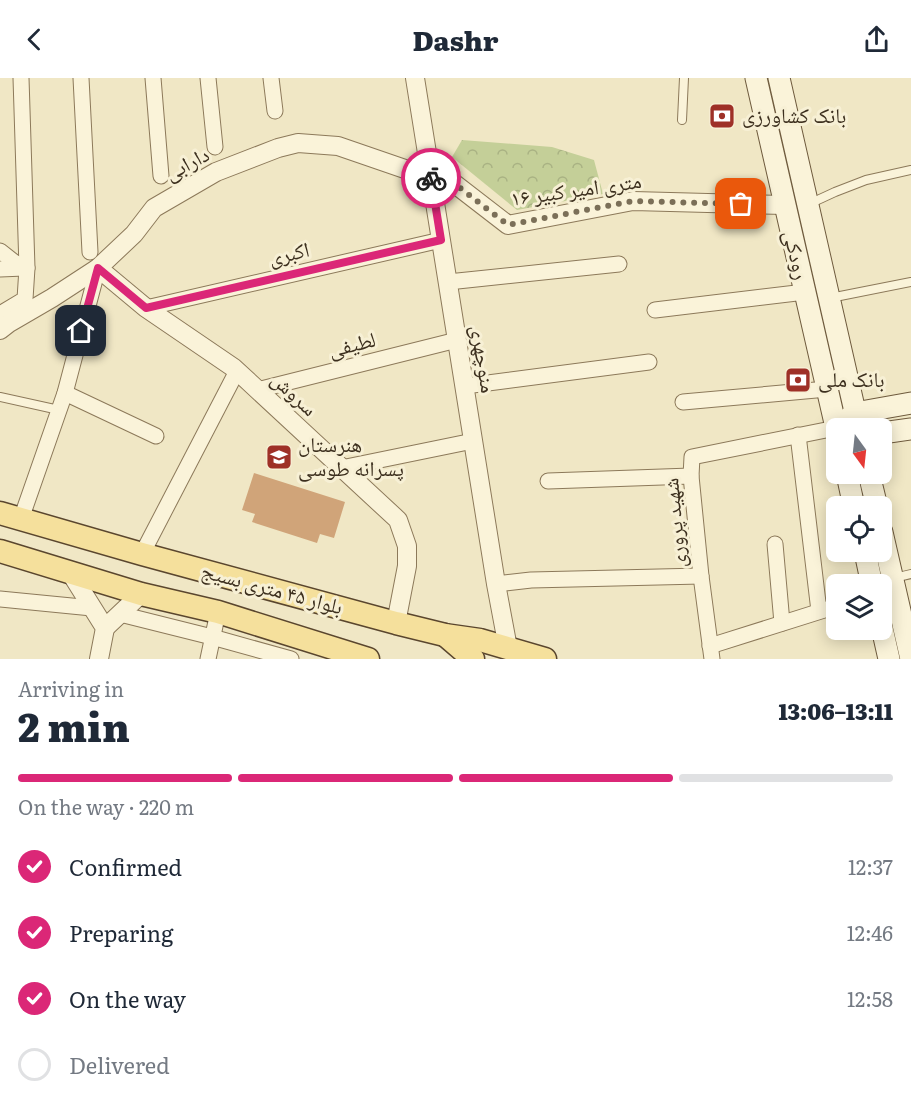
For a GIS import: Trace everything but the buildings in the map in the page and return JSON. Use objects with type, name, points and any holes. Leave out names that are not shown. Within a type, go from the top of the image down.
[{"type":"main road","name":"رودکی","points":[[756,78],[834,418]]},
{"type":"main road","name":"رودکی","points":[[779,78],[856,418]]},
{"type":"main road","points":[[827,389],[849,385]]},
{"type":"main road","points":[[866,418],[911,403]]},
{"type":"main road","points":[[892,432],[911,429]]},
{"type":"main road","name":"بلوار ۴۵ متری بسیج","points":[[10,516],[396,623],[445,635],[480,640],[546,659]]},
{"type":"main road","name":"بلوار ۴۵ متری بسیج","points":[[0,551],[141,594],[218,612],[368,659]]},
{"type":"main road","points":[[892,554],[902,576],[911,659]]},
{"type":"main road","points":[[445,635],[473,659]]},
{"type":"main road","points":[[885,640],[889,659]]},
{"type":"street","points":[[0,314],[26,299],[21,78]]},
{"type":"street","points":[[10,516],[65,393],[94,260],[81,78]]},
{"type":"street","points":[[153,78],[161,176]]},
{"type":"street","points":[[208,78],[215,147]]},
{"type":"street","points":[[271,78],[275,111]]},
{"type":"street","name":"منوچهری","points":[[416,78],[508,648]]},
{"type":"street","name":"دارابی","points":[[0,330],[52,298],[94,260],[134,234],[154,208],[216,172],[278,148],[298,143],[338,146],[430,171]]},
{"type":"street","name":"۱۶ متری امیر کبیر","points":[[430,171],[508,225],[633,201],[785,205]]},
{"type":"street","name":"اکبری","points":[[146,308],[441,240]]},
{"type":"street","points":[[0,251],[14,262],[27,268]]},
{"type":"street","name":"سروش","points":[[94,260],[146,308],[237,371],[398,520],[407,546],[407,566],[396,623]]},
{"type":"street","points":[[448,282],[619,264]]},
{"type":"street","points":[[0,269],[27,268]]},
{"type":"street","points":[[655,310],[805,292]]},
{"type":"street","name":"لطیفی","points":[[256,390],[457,340]]},
{"type":"street","points":[[465,386],[650,362]]},
{"type":"street","points":[[142,554],[237,371]]},
{"type":"street","points":[[683,402],[827,389]]},
{"type":"street","points":[[65,393],[156,435]]},
{"type":"street","name":"شهید پروری","points":[[711,653],[691,476],[692,457],[826,431]]},
{"type":"street","points":[[798,435],[819,612]]},
{"type":"street","points":[[341,468],[474,441]]},
{"type":"street","points":[[548,480],[691,476]]},
{"type":"street","points":[[775,544],[782,623]]},
{"type":"street","points":[[70,572],[105,628]]},
{"type":"street","points":[[496,584],[531,580],[701,576]]},
{"type":"street","points":[[99,659],[105,628],[141,594]]},
{"type":"street","points":[[0,599],[92,608]]},
{"type":"street","points":[[711,653],[782,623],[826,610]]},
{"type":"street","points":[[208,659],[218,612]]},
{"type":"street","points":[[120,614],[291,659]]},
{"type":"street","points":[[315,643],[331,659]]},
{"type":"lane","points":[[682,120],[684,78]]},
{"type":"lane","points":[[807,204],[866,180],[911,170]]},
{"type":"lane","points":[[829,298],[911,282]]},
{"type":"lane","points":[[0,397],[59,410]]},
{"type":"green space","points":[[462,140],[552,147],[594,160],[603,194],[517,210],[452,157]]},
{"type":"way so far","points":[[431,178],[429,164],[508,225],[633,201],[741,204]]},
{"type":"place","name":"بانک کشاورزی","points":[[722,116]]},
{"type":"place","name":"بانک ملی","points":[[798,380]]},
{"type":"place","name":"هنرستان پسرانه طوسی","points":[[279,457]]},
{"type":"route","points":[[81,331],[98,268],[146,308],[441,240],[431,178]]}]
